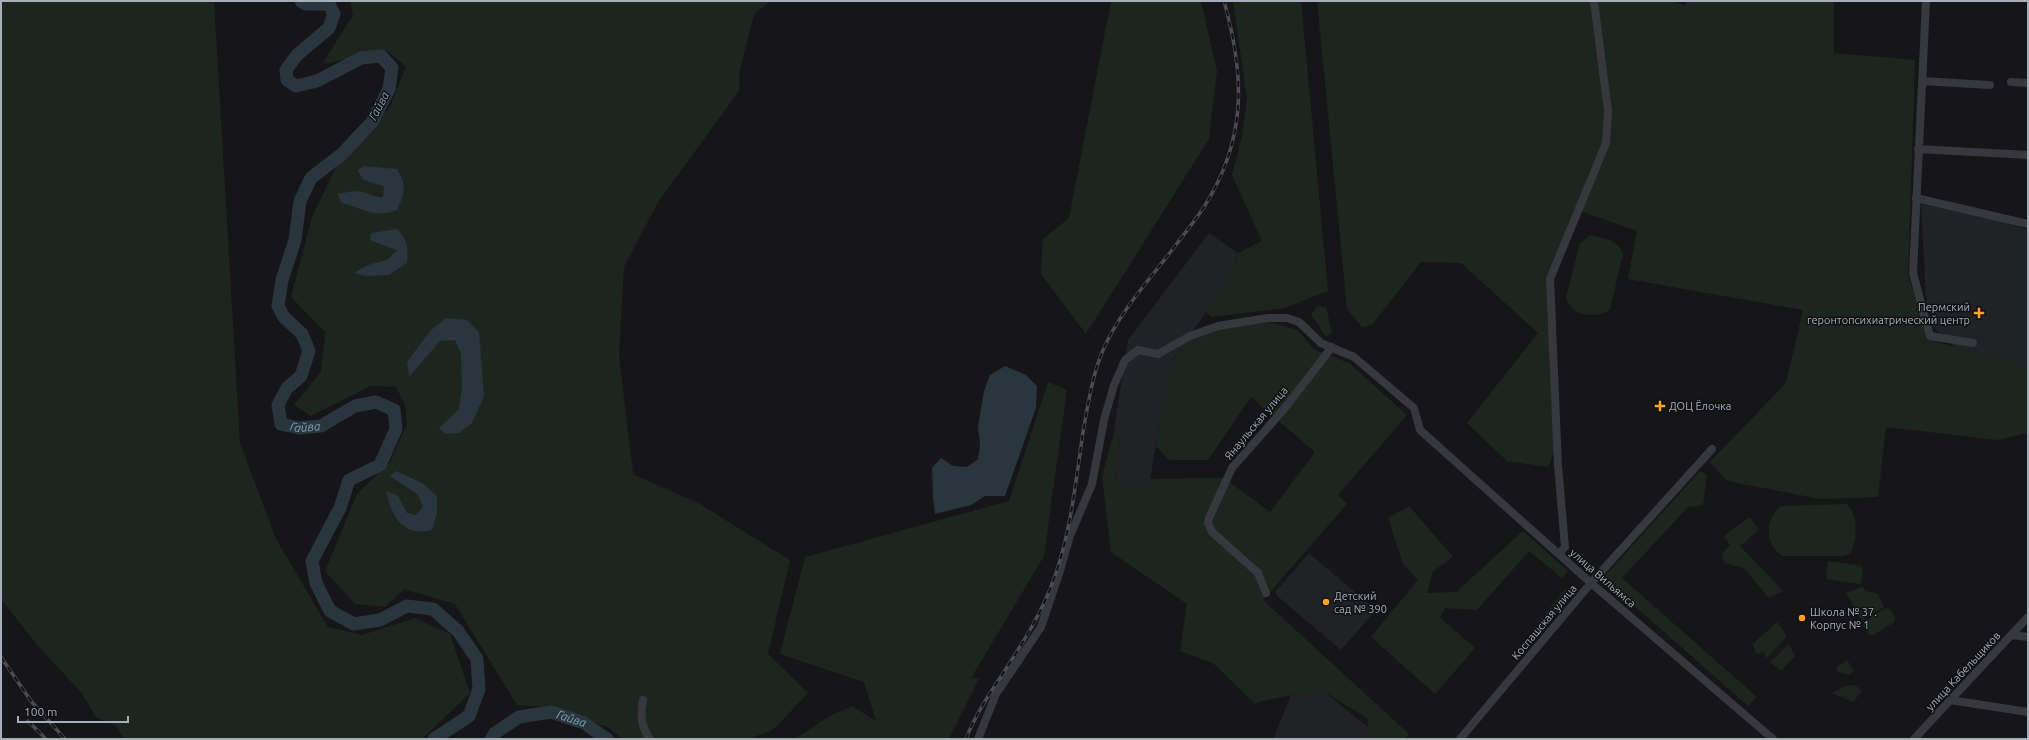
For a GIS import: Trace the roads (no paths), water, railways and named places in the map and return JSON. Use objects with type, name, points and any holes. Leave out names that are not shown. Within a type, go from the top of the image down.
[{"type":"street","points":[[1559,554],[1565,547],[1565,540],[1558,465],[1550,279],[1606,143],[1608,111],[1594,1]]},
{"type":"street","points":[[1926,1],[1913,273],[1930,336],[1973,343]]},
{"type":"street","points":[[1922,81],[1990,85]]},
{"type":"street","points":[[2011,82],[2028,83]]},
{"type":"street","points":[[1918,149],[2028,155]]},
{"type":"street","points":[[1916,198],[2028,224]]},
{"type":"street","points":[[978,739],[996,694],[1041,627],[1070,536],[1092,484],[1104,420],[1114,385],[1125,360],[1138,350],[1158,354],[1190,336],[1218,326],[1268,318],[1287,318],[1299,322],[1321,342],[1332,347]]},
{"type":"street","name":"улица Вильямса","points":[[1332,347],[1354,358],[1414,408],[1420,430],[1591,583],[1774,739]]},
{"type":"street","name":"Янаульская улица","points":[[1266,593],[1258,573],[1212,532],[1208,523],[1209,518],[1232,468],[1284,409],[1332,347]]},
{"type":"street","name":"Коспашская улица","points":[[1460,739],[1591,583],[1712,449]]},
{"type":"street","name":"улица Кабельщиков","points":[[1914,739],[2028,617]]},
{"type":"street","points":[[2011,635],[2028,637]]},
{"type":"street","points":[[643,700],[640,712],[642,724],[650,739]]},
{"type":"street","points":[[1950,700],[2028,712]]},
{"type":"waterway","name":"Гайва","points":[[301,1],[305,4],[329,4],[334,14],[329,28],[297,55],[286,70],[287,80],[296,86],[317,81],[361,58],[381,56],[392,68],[389,89],[372,122],[342,154],[311,178],[300,201],[295,240],[282,280],[278,306],[284,317],[302,334],[309,351],[301,376],[287,388],[278,405],[281,424],[299,428],[321,426],[355,406],[376,402],[394,410],[396,429],[380,465],[349,480],[340,508],[312,561],[316,583],[330,611],[354,624],[380,620],[407,606],[433,609],[458,631],[477,659],[479,689],[469,716],[434,739]]},
{"type":"waterway","name":"Гайва","points":[[491,739],[495,733],[519,717],[551,712],[584,723],[607,739]]},
{"type":"railway","points":[[966,739],[983,704],[1019,649],[1032,626],[1045,601],[1061,559],[1069,523],[1091,391],[1103,350],[1131,303],[1204,207],[1218,182],[1228,157],[1235,132],[1238,107],[1238,81],[1236,55],[1224,1]]},
{"type":"railway","points":[[1,657],[31,701],[65,739]]},
{"type":"railway","points":[[28,721],[46,739]]},
{"type":"place","name":"Пермский геронтопсихиатрический центр","points":[[1979,313]]},
{"type":"place","name":"ДОЦ Ёлочка","points":[[1660,406]]},
{"type":"place","name":"Детский сад № 390","points":[[1326,602]]},
{"type":"place","name":"Школа № 37. Корпус № 1","points":[[1802,618]]}]
